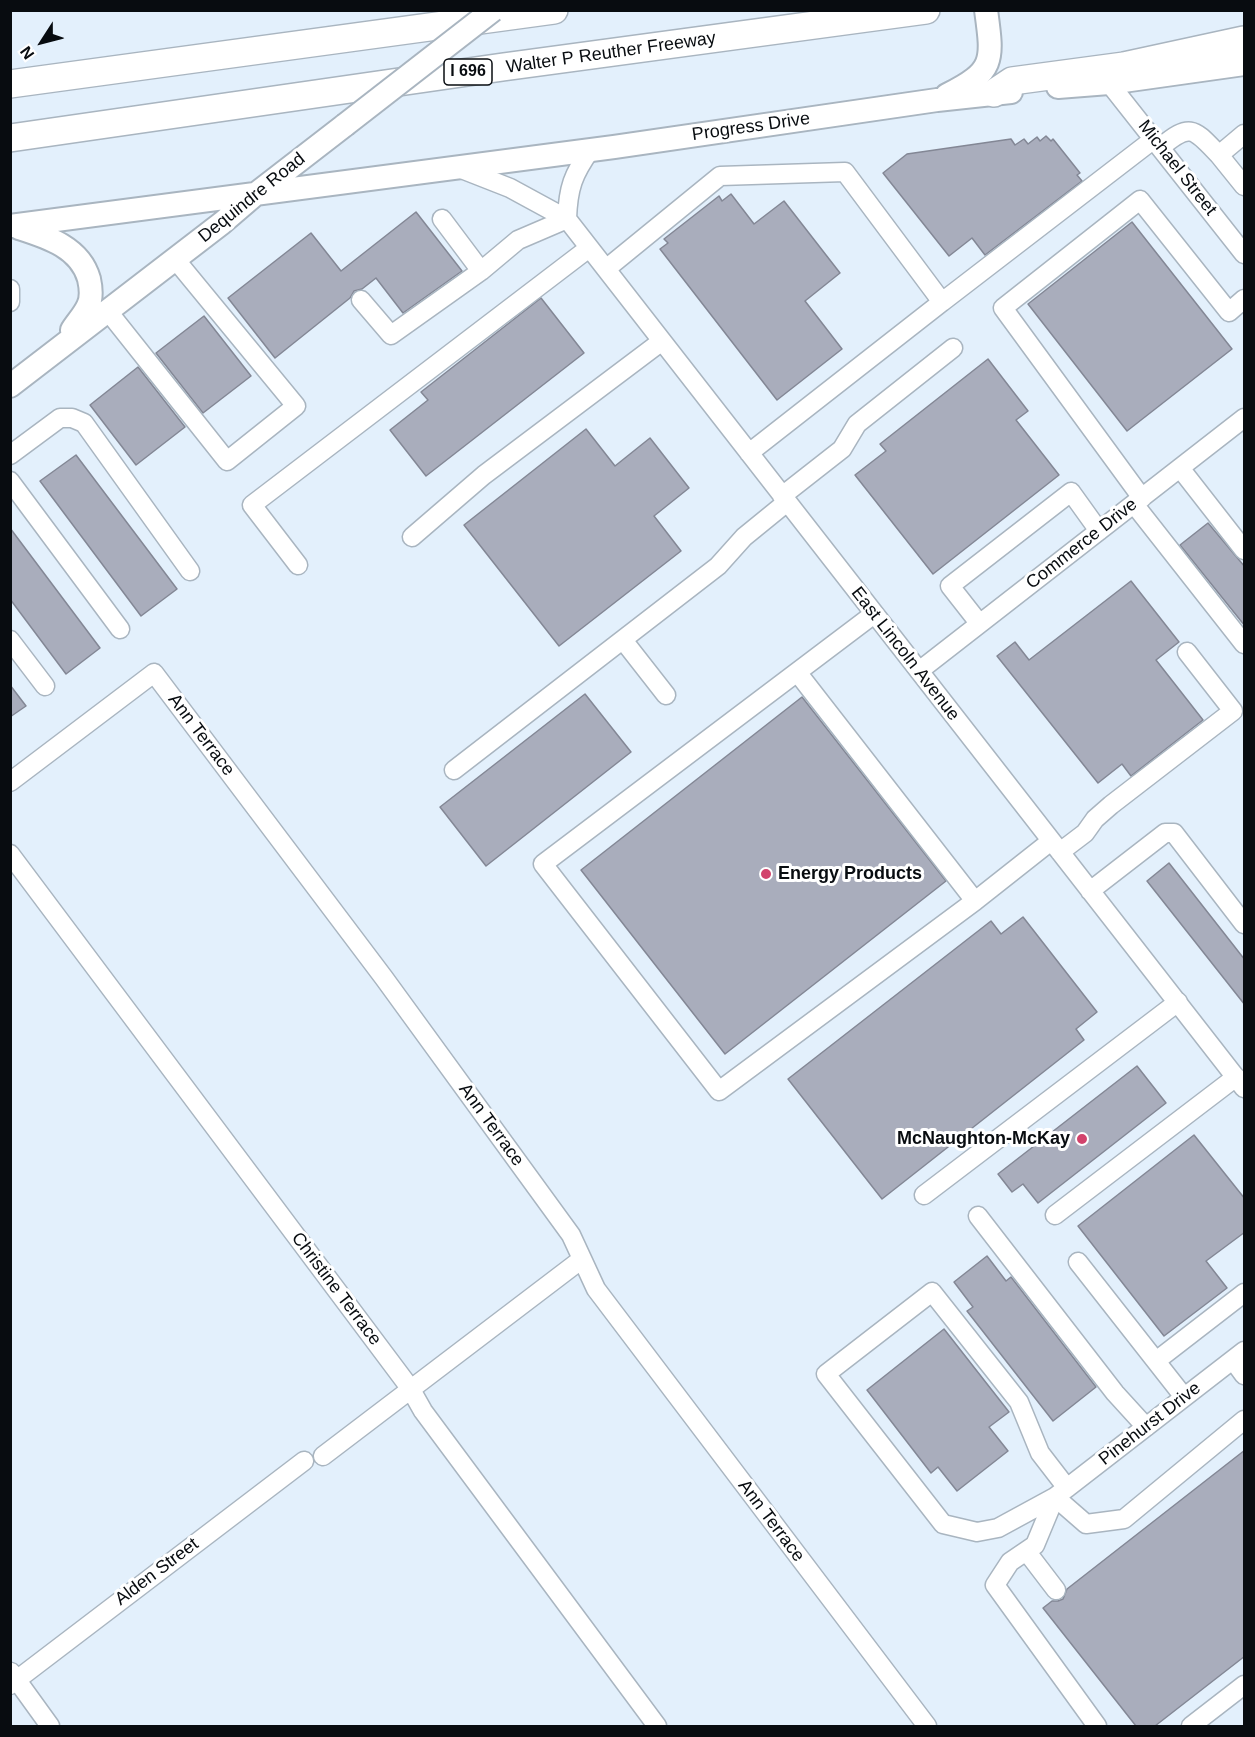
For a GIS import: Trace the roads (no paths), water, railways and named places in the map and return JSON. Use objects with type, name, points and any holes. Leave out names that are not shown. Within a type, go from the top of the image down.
[{"type":"highway","points":[[10,84],[554,10]]},
{"type":"highway","name":"Walter P Reuther Freeway","points":[[10,138],[926,10]]},
{"type":"highway","points":[[994,93],[1012,81],[1124,66],[1245,40]]},
{"type":"main road","name":"Dequindre Road","points":[[10,386],[493,10]]},
{"type":"main road","points":[[937,100],[978,77],[988,63],[991,46],[986,10]]},
{"type":"main road","name":"Progress Drive","points":[[11,226],[591,149],[937,100],[1109,83],[1245,64]]},
{"type":"main road","points":[[11,226],[43,236],[62,245],[79,261],[86,272],[90,286],[88,306],[61,346]]},
{"type":"street","name":"Michael Street","points":[[1109,83],[1245,254]]},
{"type":"street","points":[[749,453],[942,302],[1157,143],[1179,133],[1188,131],[1198,133],[1245,186]]},
{"type":"street","points":[[1219,155],[1245,134]]},
{"type":"street","points":[[361,300],[391,335],[481,271],[518,240],[567,219],[568,191],[580,165],[591,149]]},
{"type":"street","name":"East Lincoln Avenue","points":[[456,167],[510,188],[567,219],[1240,1083]]},
{"type":"street","points":[[606,269],[720,176],[845,172],[942,302]]},
{"type":"street","points":[[1245,299],[1229,312],[1140,200],[1003,308],[1138,501],[1245,644]]},
{"type":"street","points":[[442,219],[481,271]]},
{"type":"street","points":[[298,565],[252,505],[589,248]]},
{"type":"street","points":[[107,310],[227,461],[296,406],[175,259]]},
{"type":"street","points":[[10,289],[10,302]]},
{"type":"street","points":[[412,537],[484,475],[662,340]]},
{"type":"street","points":[[454,770],[718,566],[744,537],[842,449],[857,424],[953,348]]},
{"type":"street","points":[[10,455],[60,418],[72,418],[84,423],[190,571]]},
{"type":"street","name":"Commerce Drive","points":[[919,671],[1245,418]]},
{"type":"street","points":[[1180,468],[1245,550]]},
{"type":"street","points":[[10,481],[120,629]]},
{"type":"street","points":[[979,623],[950,586],[1071,492],[1099,531]]},
{"type":"street","points":[[874,614],[543,864],[719,1091],[975,900],[1056,846],[1085,833],[1095,819],[1111,805],[1233,711],[1187,652]]},
{"type":"street","points":[[10,640],[45,686]]},
{"type":"street","points":[[623,640],[666,694]]},
{"type":"street","points":[[797,672],[975,900]]},
{"type":"street","name":"Ann Terrace","points":[[10,782],[154,673],[571,1235],[596,1289],[927,1726]]},
{"type":"street","points":[[1090,891],[1165,833],[1174,833],[1245,924]]},
{"type":"street","name":"Christine Terrace","points":[[10,854],[410,1388],[423,1411],[657,1726]]},
{"type":"street","points":[[924,1195],[1178,1002]]},
{"type":"street","points":[[1055,1215],[1240,1083]]},
{"type":"street","points":[[978,1216],[1115,1393],[1146,1427]]},
{"type":"street","points":[[323,1456],[582,1258]]},
{"type":"street","points":[[1078,1262],[1184,1398]]},
{"type":"street","name":"Pinehurst Drive","points":[[1061,1492],[1040,1453],[1019,1402],[932,1292],[826,1374],[943,1524],[977,1532],[998,1528],[1061,1492],[1239,1355]]},
{"type":"street","points":[[1156,1361],[1245,1293]]},
{"type":"street","points":[[1239,1355],[1245,1375]]},
{"type":"street","points":[[1097,1726],[995,1585],[1010,1562],[1035,1545],[1061,1492],[1086,1524],[1124,1519],[1245,1420]]},
{"type":"street","name":"Alden Street","points":[[12,1679],[304,1461]]},
{"type":"street","points":[[1027,1552],[1056,1590]]},
{"type":"street","points":[[12,1679],[50,1726]]},
{"type":"street","points":[[1191,1726],[1245,1685]]},
{"type":"place","name":"Energy Products","points":[[766,874]]},
{"type":"place","name":"McNaughton-McKay","points":[[1082,1139]]}]
